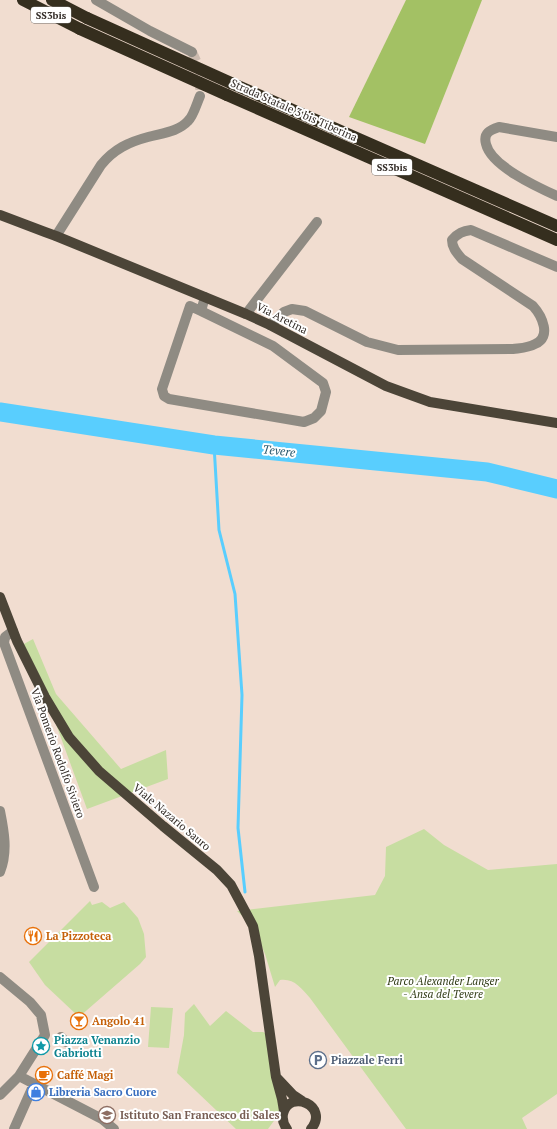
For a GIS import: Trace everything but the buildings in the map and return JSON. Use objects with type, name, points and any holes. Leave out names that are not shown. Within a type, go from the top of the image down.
[{"type":"highway","name":"Strada Statale 3 bis Tiberina","points":[[23,0],[80,29],[557,240]]},
{"type":"highway","name":"Strada Statale 3 bis Tiberina","points":[[52,0],[87,18],[232,83],[557,226]]},
{"type":"main road","name":"Via Aretina","points":[[0,215],[56,236],[246,314],[386,386],[430,402],[557,423]]},
{"type":"main road","name":"Viale Nazario Sauro","points":[[0,597],[13,631],[44,697],[69,737],[99,771],[162,826],[217,870],[231,885],[253,926],[276,1077],[284,1111],[282,1120],[287,1129]]},
{"type":"main road","points":[[276,1077],[293,1095],[309,1104],[314,1110],[316,1118],[313,1128]]},
{"type":"main road","points":[[284,1111],[290,1103],[302,1101]]},
{"type":"street","points":[[96,0],[150,31],[192,52]]},
{"type":"street","points":[[56,236],[108,157],[133,141],[172,131],[189,121],[200,96]]},
{"type":"street","points":[[557,137],[499,127],[486,134],[485,141],[487,149],[493,158],[529,183],[557,196]]},
{"type":"street","points":[[246,314],[317,222]]},
{"type":"street","points":[[270,325],[284,312],[292,309],[305,311],[367,342],[398,350],[513,349],[527,347],[537,344],[542,339],[545,329],[540,313],[534,306],[462,259],[455,251],[452,245],[452,240],[456,234],[463,231],[472,230],[557,267]]},
{"type":"street","points":[[201,311],[205,297]]},
{"type":"street","points":[[190,306],[201,311],[273,346],[323,383],[326,392],[321,411],[314,418],[304,422],[169,399],[164,396],[162,389],[190,306]]},
{"type":"street","name":"Via Pomerio Rodolfo Siviero","points":[[13,631],[5,637],[4,643],[94,887]]},
{"type":"street","points":[[0,814],[5,837],[3,864],[0,872]]},
{"type":"street","points":[[0,1096],[19,1076],[45,1035],[40,1015],[30,1002],[1,978]]},
{"type":"street","points":[[19,1076],[102,1119],[114,1129]]},
{"type":"street","points":[[14,1129],[34,1084]]},
{"type":"green space","points":[[406,0],[482,0],[425,144],[349,117]]},
{"type":"green space","points":[[33,639],[56,694],[121,769],[166,750],[168,779],[87,809],[53,716],[22,645]]},
{"type":"green space","name":"Parco Alexander Langer - Ansa del Tevere","points":[[424,829],[444,845],[488,870],[557,864],[557,1094],[522,1118],[527,1129],[406,1129],[310,998],[297,984],[293,982],[280,980],[275,987],[265,954],[253,926],[237,911],[375,895],[385,876],[386,847]]},
{"type":"green space","points":[[90,901],[92,905],[102,902],[110,908],[124,902],[138,918],[144,934],[146,957],[140,964],[79,1017],[45,985],[29,962]]},
{"type":"green space","points":[[194,1004],[210,1026],[226,1011],[253,1032],[263,1032],[267,1034],[280,1108],[276,1118],[268,1129],[236,1129],[177,1073],[184,1035],[185,1013]]},
{"type":"green space","points":[[151,1007],[173,1008],[169,1048],[148,1047]]},
{"type":"waterway","name":"Tevere","points":[[0,412],[214,445],[487,472],[557,489]]},
{"type":"waterway","points":[[214,445],[219,530],[235,594],[242,695],[238,828],[245,892]]},
{"type":"tunnel","points":[[192,52],[201,72],[200,96]]},
{"type":"place","name":"La Pizzoteca","points":[[33,936]]},
{"type":"place","name":"Angolo 41","points":[[79,1021]]},
{"type":"place","name":"Piazza Venanzio Gabriotti","points":[[41,1046]]},
{"type":"place","name":"Piazzale Ferri","points":[[318,1060]]},
{"type":"place","name":"Caffé Magi","points":[[44,1075]]},
{"type":"place","name":"Libreria Sacro Cuore","points":[[36,1092]]},
{"type":"place","name":"Istituto San Francesco di Sales","points":[[107,1115]]}]
